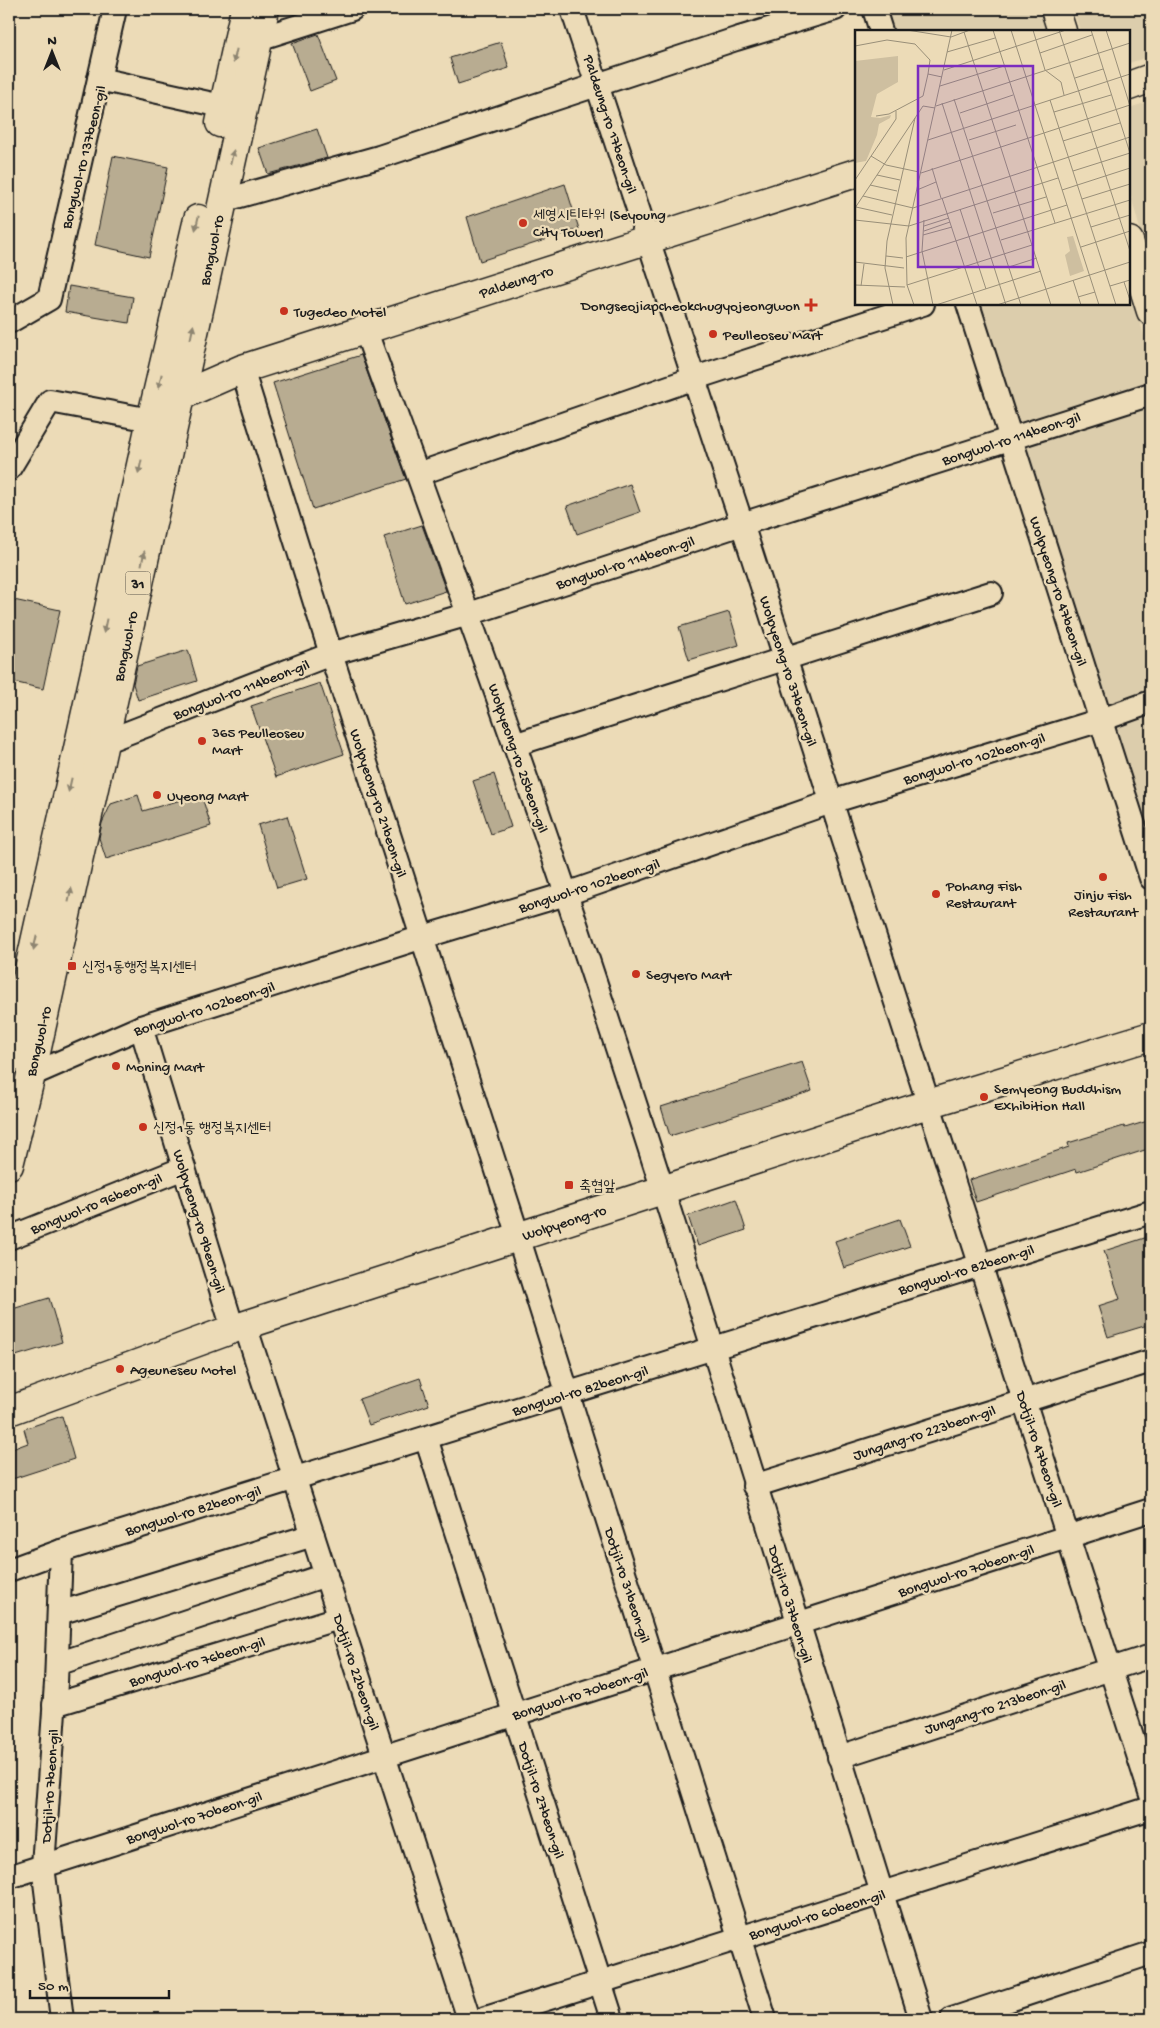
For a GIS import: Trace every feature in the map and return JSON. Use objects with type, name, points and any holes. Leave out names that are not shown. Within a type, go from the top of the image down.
[{"type":"main road","points":[[9,1058],[32,1009],[233,109],[245,9]]},
{"type":"main road","name":"Bongwol-ro","points":[[9,1165],[31,1075],[32,1009],[104,742],[162,422],[178,397],[222,200],[233,109],[258,39],[265,9]]},
{"type":"main road","points":[[1055,9],[1062,30]]},
{"type":"main road","points":[[1130,86],[1151,78]]},
{"type":"main road","name":"Paldeung-ro","points":[[178,397],[242,368],[855,173]]},
{"type":"main road","points":[[1130,244],[1151,311]]},
{"type":"main road","name":"Wolpyeong-ro","points":[[9,1411],[239,1327],[928,1104],[1151,1036]]},
{"type":"street","points":[[99,79],[115,9]]},
{"type":"street","points":[[258,39],[352,9]]},
{"type":"street","name":"Paldeung-ro 17beon-gil","points":[[572,9],[649,239]]},
{"type":"street","points":[[222,200],[380,157],[736,39],[835,9]]},
{"type":"street","points":[[874,9],[881,30]]},
{"type":"street","name":"Bongwol-ro 137beon-gil","points":[[9,322],[49,299],[99,79],[233,109]]},
{"type":"street","name":"Wolpyeong-ro 37beon-gil","points":[[649,239],[928,1104]]},
{"type":"street","points":[[418,474],[695,378],[921,305]]},
{"type":"street","name":"Wolpyeong-ro 47beon-gil","points":[[968,305],[1151,878]]},
{"type":"street","name":"Wolpyeong-ro 25beon-gil","points":[[365,329],[469,614],[566,894],[663,1190]]},
{"type":"street","name":"Wolpyeong-ro 21beon-gil","points":[[242,368],[331,654],[518,1236]]},
{"type":"street","name":"Bongwol-ro 114beon-gil","points":[[104,742],[331,654],[469,614],[742,524],[1151,394]]},
{"type":"street","points":[[9,469],[50,400],[162,422]]},
{"type":"street","points":[[514,745],[991,593]]},
{"type":"street","name":"Bongwol-ro 102beon-gil","points":[[31,1075],[140,1027],[423,937],[566,894],[831,802],[1100,720],[1151,702]]},
{"type":"street","name":"Wolpyeong-ro 9beon-gil","points":[[140,1027],[184,1168],[239,1327]]},
{"type":"street","name":"Dotjil-ro 47beon-gil","points":[[928,1104],[1151,1795]]},
{"type":"street","name":"Bongwol-ro 96beon-gil","points":[[9,1238],[184,1168]]},
{"type":"street","name":"Dotjil-ro 37beon-gil","points":[[663,1190],[920,2019]]},
{"type":"street","name":"Bongwol-ro 82beon-gil","points":[[9,1570],[295,1478],[1151,1212]]},
{"type":"street","name":"Dotjil-ro 31beon-gil","points":[[518,1236],[766,2019]]},
{"type":"street","name":"Dotjil-ro 22beon-gil","points":[[239,1327],[295,1478],[469,2019]]},
{"type":"street","name":"Jungang-ro 223beon-gil","points":[[754,1486],[1151,1360]]},
{"type":"street","name":"Dotjil-ro 27beon-gil","points":[[426,1438],[612,2019]]},
{"type":"street","name":"Bongwol-ro 70beon-gil","points":[[9,1877],[1151,1510]]},
{"type":"street","points":[[58,1613],[313,1535]]},
{"type":"street","name":"Dotjil-ro 7beon-gil","points":[[61,1552],[54,1705],[43,1866],[62,2019]]},
{"type":"street","points":[[56,1664],[326,1574]]},
{"type":"street","name":"Bongwol-ro 76beon-gil","points":[[54,1705],[340,1618]]},
{"type":"street","name":"Jungang-ro 213beon-gil","points":[[839,1757],[1151,1656]]},
{"type":"street","name":"Bongwol-ro 60beon-gil","points":[[484,2019],[1151,1808]]},
{"type":"street","points":[[952,2019],[1151,1953]]},
{"type":"shaded area","points":[[884,9],[1043,9],[1050,30],[891,30]]},
{"type":"shaded area","points":[[1073,9],[1151,9],[1151,56],[1130,63],[1130,30],[1080,30]]},
{"type":"shaded area","points":[[1151,101],[1151,269],[1130,193],[1130,108]]},
{"type":"shaded area","points":[[1130,288],[1151,359],[1151,382],[1026,424],[1012,423],[976,305],[1130,305]]},
{"type":"shaded area","points":[[1151,407],[1151,863],[1021,449]]},
{"type":"building","points":[[318,34],[336,81],[310,91],[292,43]]},
{"type":"building","points":[[501,42],[509,68],[458,84],[450,58]]},
{"type":"building","points":[[317,129],[327,158],[268,174],[259,148]]},
{"type":"building","points":[[113,156],[168,167],[149,257],[95,245]]},
{"type":"building","name":"세영시티타워 (Seyoung City Tower)","points":[[565,184],[579,229],[480,261],[467,217]]},
{"type":"building","points":[[69,286],[133,297],[129,323],[65,312]]},
{"type":"building","points":[[361,355],[406,479],[313,509],[273,383]]},
{"type":"building","points":[[630,484],[640,512],[577,534],[567,506]]},
{"type":"building","points":[[422,525],[446,591],[405,604],[384,537]]},
{"type":"building","points":[[9,599],[60,610],[43,689],[9,681]]},
{"type":"building","points":[[729,612],[739,645],[689,660],[679,627]]},
{"type":"building","points":[[188,650],[197,681],[138,700],[133,684],[137,666]]},
{"type":"building","points":[[320,683],[344,754],[276,777],[251,706]]},
{"type":"building","points":[[494,774],[511,827],[491,834],[473,781]]},
{"type":"building","points":[[201,794],[211,826],[106,859],[99,838],[102,823],[111,804],[138,795],[143,811]]},
{"type":"building","points":[[287,816],[307,879],[277,888],[258,825]]},
{"type":"building","points":[[802,1062],[812,1091],[670,1136],[661,1107]]},
{"type":"building","points":[[1151,1120],[1151,1148],[1077,1172],[1076,1169],[976,1202],[969,1180],[1069,1147],[1068,1143]]},
{"type":"building","points":[[736,1199],[746,1230],[698,1246],[688,1216]]},
{"type":"building","points":[[900,1219],[910,1246],[844,1268],[835,1241]]},
{"type":"building","points":[[1151,1236],[1151,1324],[1108,1337],[1098,1306],[1120,1299],[1104,1251]]},
{"type":"building","points":[[49,1298],[62,1342],[9,1358],[9,1310]]},
{"type":"building","points":[[420,1378],[429,1405],[369,1425],[359,1399]]},
{"type":"building","points":[[62,1416],[74,1459],[9,1480],[9,1450],[28,1443],[24,1429]]},
{"type":"place","name":"세영시티타워 (Seyoung City Tower)","points":[[523,223]]},
{"type":"place","name":"Dongseojiapcheokchugyojeongwon","points":[[811,305]]},
{"type":"place","name":"Tugedeo Motel","points":[[284,311]]},
{"type":"place","name":"Peulleoseu Mart","points":[[713,334]]},
{"type":"place","name":"365 Peulleoseu Mart","points":[[202,741]]},
{"type":"place","name":"Uyeong Mart","points":[[157,795]]},
{"type":"place","name":"Jinju Fish Restaurant","points":[[1103,877]]},
{"type":"place","name":"Pohang Fish Restaurant","points":[[936,894]]},
{"type":"place","name":"신정1동행정복지센터","points":[[72,966]]},
{"type":"place","name":"Segyero Mart","points":[[636,974]]},
{"type":"place","name":"Moning Mart","points":[[116,1066]]},
{"type":"place","name":"Semyeong Buddhism Exhibition Hall","points":[[984,1097]]},
{"type":"place","name":"신정1동 행정복지센터","points":[[143,1127]]},
{"type":"place","name":"축협앞","points":[[569,1185]]},
{"type":"place","name":"Ageuneseu Motel","points":[[120,1369]]}]
